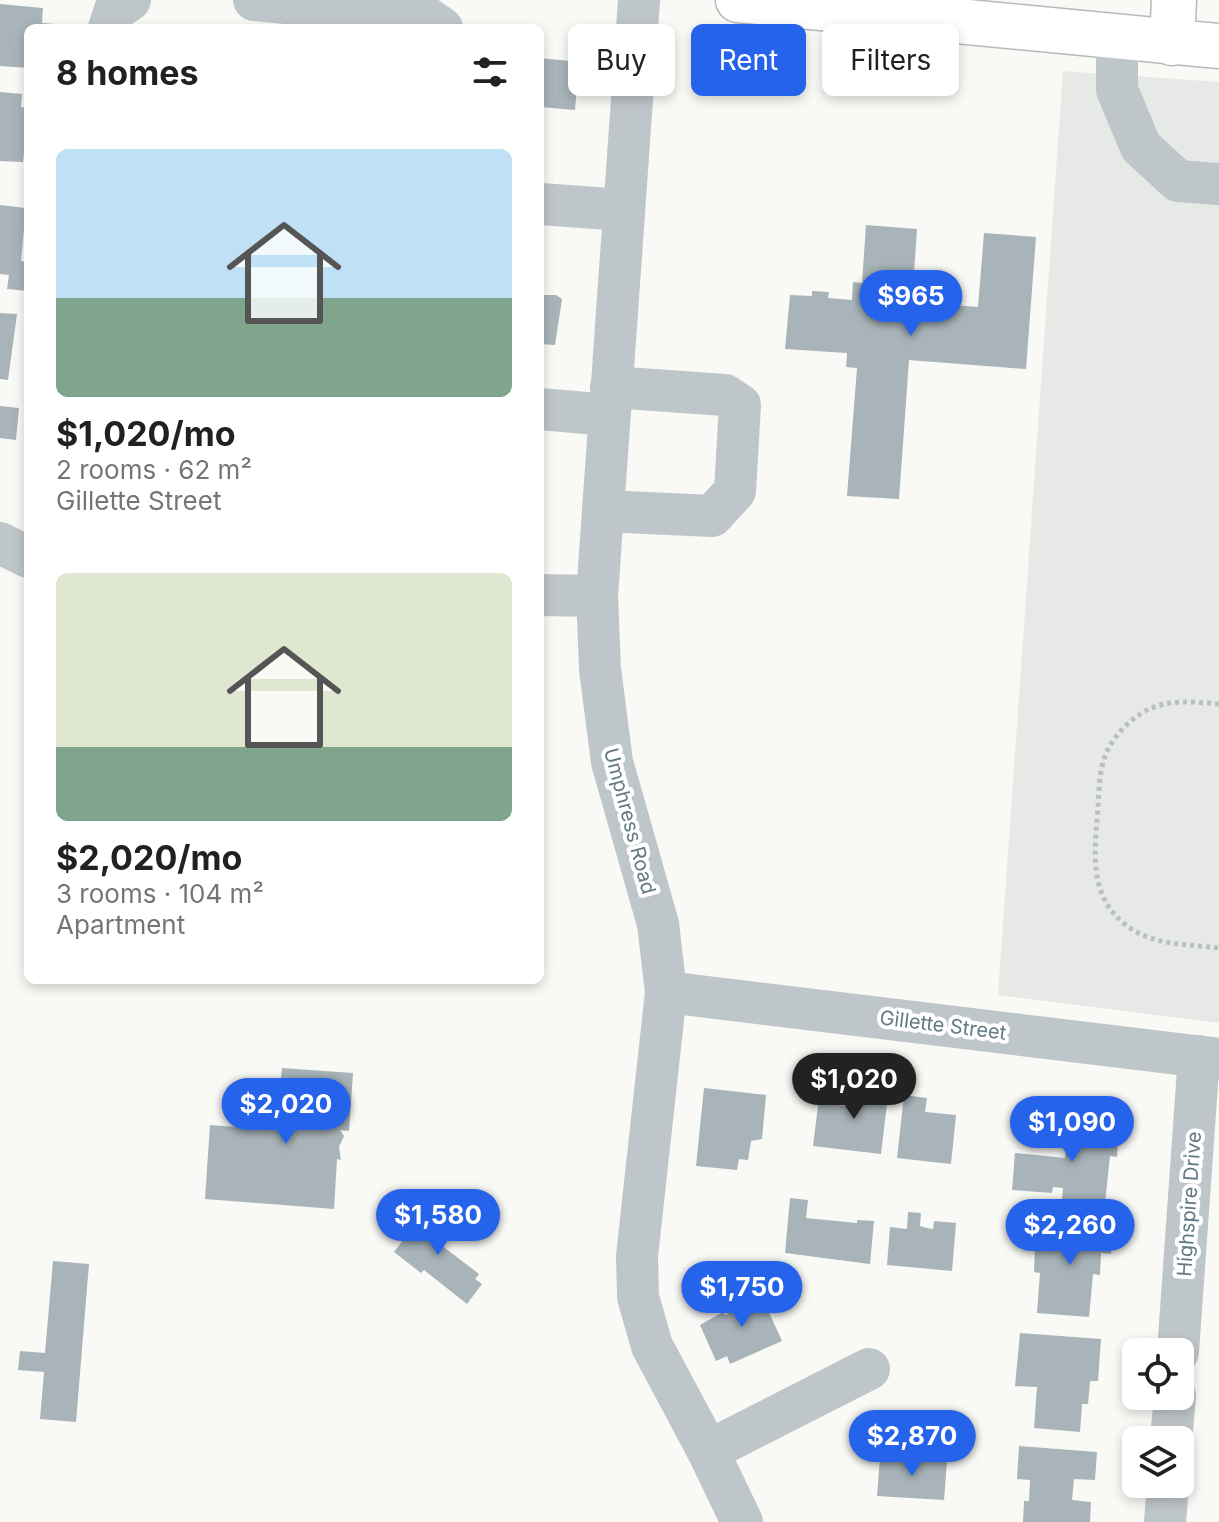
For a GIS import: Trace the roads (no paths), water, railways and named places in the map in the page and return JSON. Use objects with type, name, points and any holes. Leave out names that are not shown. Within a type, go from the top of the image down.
[{"type":"main road","points":[[738,0],[1219,46]]},
{"type":"main road","points":[[1172,43],[1174,0]]},
{"type":"street","points":[[110,24],[115,10],[130,0]]},
{"type":"street","points":[[254,0],[426,17],[436,24]]},
{"type":"street","name":"Umphress Road","points":[[639,0],[597,596],[600,669],[612,762],[658,924],[666,992],[637,1256],[638,1297],[652,1346],[742,1522]]},
{"type":"street","points":[[1117,37],[1117,90],[1141,147],[1178,181],[1219,184]]},
{"type":"street","points":[[544,204],[623,210]]},
{"type":"street","points":[[544,409],[610,401],[725,395],[740,405],[735,491],[712,516],[603,511]]},
{"type":"street","points":[[0,543],[24,555]]},
{"type":"street","points":[[544,595],[597,596]]},
{"type":"street","name":"Gillette Street","points":[[666,992],[1209,1057]]},
{"type":"street","name":"Highspire Drive","points":[[1179,1338],[1209,1057]]},
{"type":"street","points":[[708,1451],[869,1369]]},
{"type":"street","points":[[1165,1522],[1167,1498]]}]
